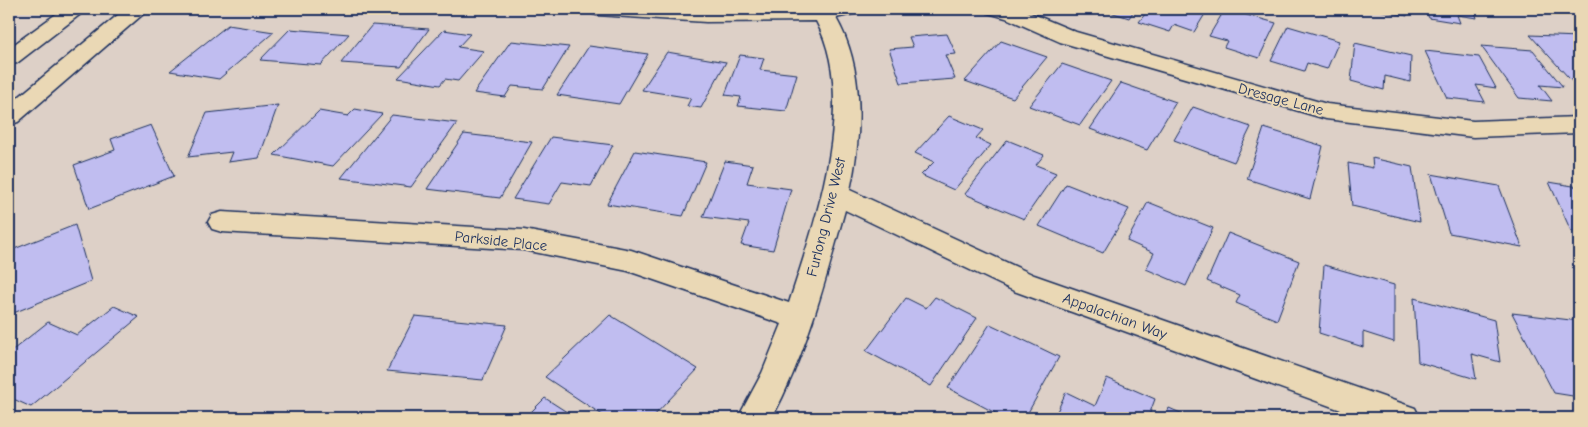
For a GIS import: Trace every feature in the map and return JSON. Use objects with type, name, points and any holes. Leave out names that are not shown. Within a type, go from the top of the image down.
[{"type":"street","points":[[9,58],[76,9]]},
{"type":"street","points":[[9,116],[138,9]]},
{"type":"street","points":[[597,9],[706,16],[850,9]]},
{"type":"street","name":"Dresage Lane","points":[[995,9],[1013,13],[1068,37],[1326,112],[1473,129],[1579,125]]},
{"type":"street","name":"Furlong Drive West","points":[[755,418],[772,389],[799,318],[835,194],[843,153],[845,115],[840,54],[835,35],[822,11]]},
{"type":"street","name":"Appalachian Way","points":[[835,194],[1024,283],[1403,418]]},
{"type":"street","name":"Parkside Place","points":[[222,222],[524,240],[631,261],[799,318]]},
{"type":"building","points":[[1101,9],[1135,9],[1129,18]]},
{"type":"building","points":[[1149,9],[1208,9],[1194,32],[1174,25],[1170,32],[1139,22]]},
{"type":"building","points":[[1225,9],[1276,23],[1259,58],[1224,47],[1227,41],[1209,36]]},
{"type":"building","points":[[1374,9],[1407,9],[1407,16]]},
{"type":"building","points":[[1425,9],[1474,9],[1477,18],[1457,15],[1460,23],[1429,18]]},
{"type":"building","points":[[228,25],[274,32],[219,79],[170,71]]},
{"type":"building","points":[[372,25],[429,29],[401,67],[341,63]]},
{"type":"building","points":[[1288,26],[1339,41],[1327,69],[1307,63],[1304,71],[1271,61]]},
{"type":"building","points":[[290,29],[349,34],[321,65],[260,60]]},
{"type":"building","points":[[444,30],[470,34],[458,47],[484,51],[458,81],[445,79],[440,85],[398,78]]},
{"type":"building","points":[[947,34],[956,54],[945,55],[955,79],[901,83],[889,49],[913,47],[909,37]]},
{"type":"building","points":[[1530,35],[1579,37],[1579,88],[1578,88]]},
{"type":"building","points":[[511,41],[569,47],[543,89],[512,86],[505,97],[474,93]]},
{"type":"building","points":[[1001,41],[1047,57],[1013,98],[965,81]]},
{"type":"building","points":[[1355,43],[1411,56],[1410,82],[1385,76],[1384,90],[1351,81]]},
{"type":"building","points":[[589,46],[648,54],[619,104],[557,95]]},
{"type":"building","points":[[1481,46],[1533,50],[1563,87],[1540,85],[1552,101],[1519,98]]},
{"type":"building","points":[[1425,51],[1479,57],[1496,88],[1476,85],[1485,102],[1447,98]]},
{"type":"building","points":[[667,52],[726,62],[701,108],[687,106],[691,98],[642,90]]},
{"type":"building","points":[[740,55],[764,58],[760,70],[797,74],[786,111],[738,106],[741,97],[725,95]]},
{"type":"building","points":[[1062,64],[1111,81],[1080,125],[1029,106]]},
{"type":"building","points":[[1121,83],[1176,102],[1147,150],[1090,129]]},
{"type":"building","points":[[278,105],[259,158],[228,162],[232,152],[188,157],[207,113]]},
{"type":"building","points":[[1193,107],[1251,127],[1234,162],[1174,140]]},
{"type":"building","points":[[355,109],[382,114],[333,166],[274,155],[319,111],[348,116]]},
{"type":"building","points":[[392,115],[457,123],[411,187],[341,178]]},
{"type":"building","points":[[949,116],[983,130],[976,138],[991,145],[954,190],[921,175],[934,162],[915,153]]},
{"type":"building","points":[[151,125],[174,176],[89,209],[74,165],[115,150],[111,139]]},
{"type":"building","points":[[1264,128],[1323,146],[1310,199],[1247,179]]},
{"type":"building","points":[[464,134],[532,142],[500,198],[427,189]]},
{"type":"building","points":[[551,137],[613,145],[591,186],[562,182],[549,204],[513,199]]},
{"type":"building","points":[[1007,140],[1044,155],[1036,165],[1056,173],[1024,219],[965,194]]},
{"type":"building","points":[[635,151],[706,162],[683,216],[607,204]]},
{"type":"building","points":[[1372,158],[1412,167],[1420,222],[1352,206],[1348,163],[1373,168]]},
{"type":"building","points":[[725,161],[753,165],[747,183],[791,189],[773,250],[741,245],[749,223],[703,217]]},
{"type":"building","points":[[1431,174],[1499,186],[1522,247],[1449,233]]},
{"type":"building","points":[[1549,182],[1579,187],[1579,232],[1571,231]]},
{"type":"building","points":[[1066,184],[1129,209],[1103,253],[1039,226]]},
{"type":"building","points":[[1148,202],[1213,228],[1186,286],[1146,269],[1154,253],[1127,241]]},
{"type":"building","points":[[75,225],[91,281],[11,314],[9,251]]},
{"type":"building","points":[[1228,233],[1299,261],[1277,320],[1236,303],[1240,295],[1207,281]]},
{"type":"building","points":[[1324,265],[1394,285],[1394,342],[1363,332],[1363,347],[1319,333]]},
{"type":"building","points":[[935,297],[977,318],[931,386],[866,351],[906,298],[926,308]]},
{"type":"building","points":[[1414,298],[1494,320],[1500,362],[1472,354],[1476,379],[1418,362]]},
{"type":"building","points":[[114,306],[139,317],[31,407],[9,397],[9,353],[48,322],[77,335]]},
{"type":"building","points":[[1512,313],[1579,321],[1579,397],[1554,393]]},
{"type":"building","points":[[610,315],[698,369],[652,418],[607,418],[545,377]]},
{"type":"building","points":[[415,316],[507,325],[483,380],[387,371]]},
{"type":"building","points":[[990,324],[1059,357],[1025,418],[1005,418],[948,388]]},
{"type":"building","points":[[1107,378],[1155,399],[1148,418],[1054,418],[1066,392],[1095,406]]},
{"type":"building","points":[[545,398],[576,418],[525,418]]},
{"type":"building","points":[[1169,408],[1192,418],[1165,418]]}]
